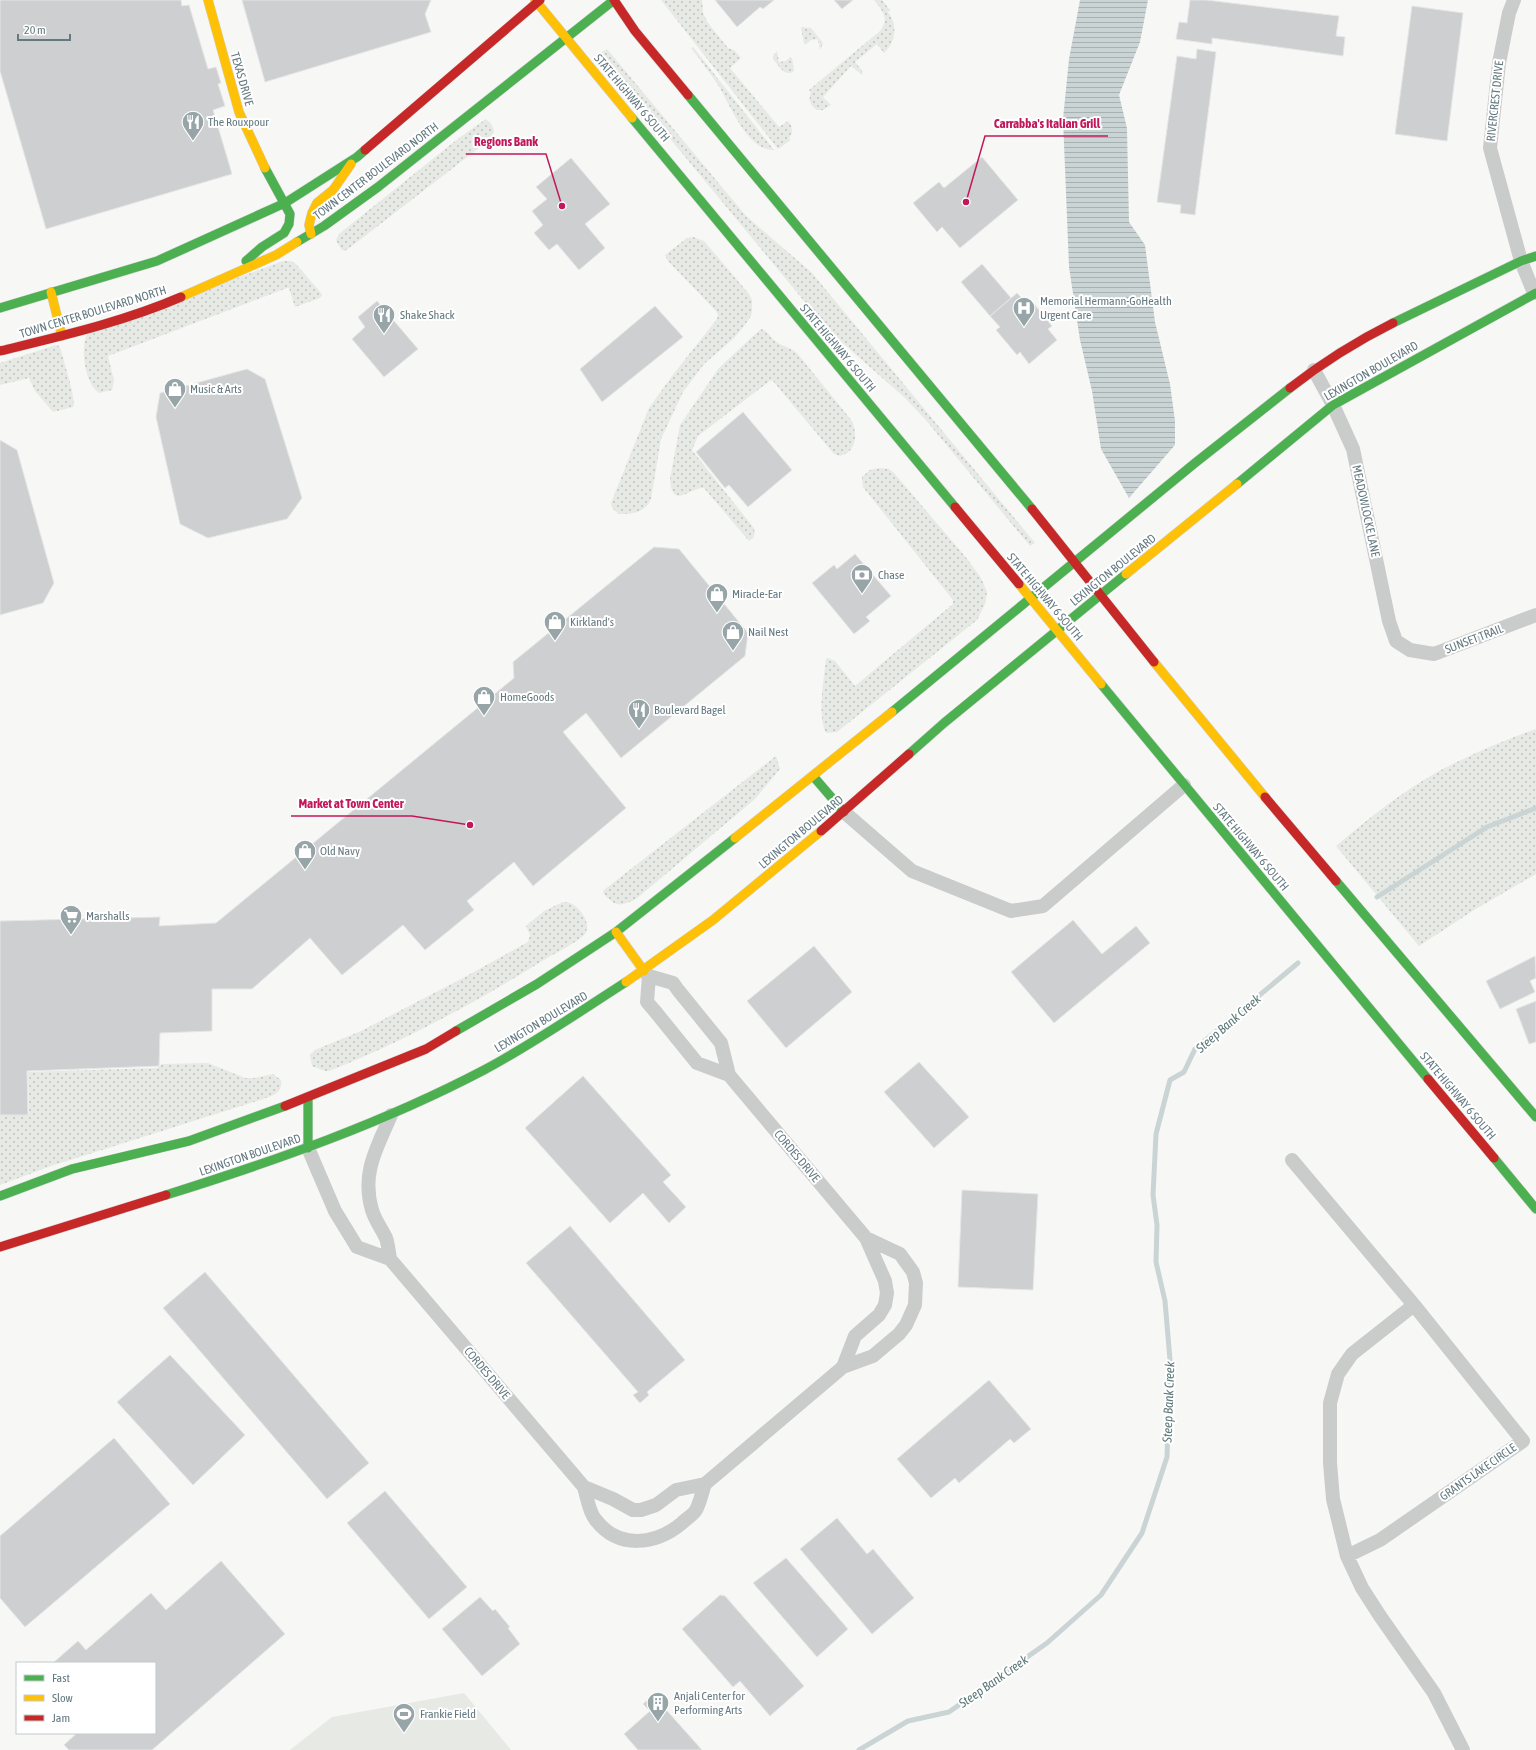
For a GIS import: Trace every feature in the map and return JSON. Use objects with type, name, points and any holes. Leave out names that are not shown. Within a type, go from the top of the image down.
[{"type":"main road","name":"TEXAS DRIVE","points":[[208,0],[239,112],[259,157],[290,214],[289,224],[284,233],[262,247],[227,277]]},
{"type":"main road","name":"TOWN CENTER BOULEVARD NORTH","points":[[0,351],[62,336],[159,306],[276,255],[311,234],[378,187],[614,0]]},
{"type":"main road","points":[[614,0],[645,43],[1052,533],[1100,596],[1290,827],[1536,1117]]},
{"type":"main road","name":"TOWN CENTER BOULEVARD NORTH","points":[[0,308],[157,260],[285,203],[357,157],[537,1]]},
{"type":"main road","name":"STATE HIGHWAY 6 SOUTH","points":[[537,1],[566,38],[1536,1209]]},
{"type":"main road","points":[[311,234],[309,225],[312,213],[317,203],[333,190],[357,157]]},
{"type":"main road","points":[[0,1196],[72,1169],[189,1141],[308,1098],[426,1049],[537,984],[616,932],[813,776],[1030,598],[1075,563],[1195,463],[1314,370],[1380,329],[1429,304],[1521,261],[1536,256]]},
{"type":"main road","points":[[51,292],[62,336]]},
{"type":"main road","name":"LEXINGTON BOULEVARD","points":[[0,1247],[211,1182],[308,1148],[391,1115],[484,1070],[646,974],[844,812],[940,727],[1333,405],[1535,293]]},
{"type":"main road","points":[[813,776],[844,812]]},
{"type":"main road","points":[[616,932],[646,974]]},
{"type":"main road","points":[[308,1098],[308,1148]]},
{"type":"street","name":"RIVERCREST DRIVE","points":[[1514,0],[1509,13],[1499,63],[1490,148],[1521,261],[1535,293]]},
{"type":"street","name":"MEADOWLOCKE LANE","points":[[1314,370],[1333,405],[1353,449],[1389,621],[1396,641],[1410,650]]},
{"type":"street","name":"SUNSET TRAIL","points":[[1410,650],[1434,654],[1536,614]]},
{"type":"street","points":[[844,812],[912,871],[1011,911],[1043,906],[1184,785]]},
{"type":"street","name":"CORDES DRIVE","points":[[729,1075],[696,1063],[647,1002],[646,974],[673,983],[721,1043],[729,1075],[866,1238],[885,1281],[888,1293],[885,1305],[879,1315],[855,1336],[842,1367]]},
{"type":"street","name":"CORDES DRIVE","points":[[391,1115],[370,1163],[368,1179],[372,1211],[380,1230],[386,1239],[390,1259],[584,1487],[594,1518],[602,1526],[621,1538],[632,1541],[644,1541],[665,1535],[675,1529],[696,1511],[705,1484]]},
{"type":"street","name":"CORDES DRIVE","points":[[308,1148],[335,1211],[357,1247],[390,1259]]},
{"type":"street","name":"GRANTS LAKE CIRCLE","points":[[1292,1160],[1414,1304],[1523,1441],[1380,1540],[1347,1556]]},
{"type":"street","name":"CORDES DRIVE","points":[[584,1487],[613,1499],[633,1510],[641,1510],[656,1505],[676,1490],[705,1484],[842,1367],[873,1356],[899,1334],[906,1325],[915,1305],[916,1283],[914,1272],[900,1254],[866,1238]]},
{"type":"street","points":[[1414,1304],[1352,1354],[1338,1374],[1332,1396],[1329,1425],[1333,1499],[1347,1556],[1362,1588],[1434,1693],[1463,1750]]},
{"type":"shaded area","points":[[661,0],[702,0],[703,13],[708,23],[728,48],[734,50],[741,58],[730,68],[779,127],[788,121],[791,125],[792,132],[789,139],[791,140],[778,149]]},
{"type":"shaded area","points":[[874,0],[882,0],[890,10],[888,12],[894,28],[891,43],[884,53],[877,44],[855,62],[863,72],[862,75],[851,66],[823,97],[831,105],[823,110],[817,110],[810,102],[811,92],[809,90],[883,27],[885,19],[884,15]]},
{"type":"shaded area","points":[[1080,0],[1148,0],[1140,42],[1119,95],[1127,128],[1129,222],[1145,245],[1155,322],[1170,384],[1175,421],[1175,445],[1129,498],[1101,449],[1092,391],[1080,340],[1069,267],[1063,119],[1069,59]]},
{"type":"shaded area","points":[[801,27],[811,28],[823,43],[820,50],[818,39],[811,40],[804,44]]},
{"type":"shaded area","points":[[693,47],[774,150],[765,148],[748,136],[720,88],[691,48]]},
{"type":"shaded area","points":[[607,49],[746,216],[812,273],[1035,543],[1030,546],[925,419],[904,397],[828,330],[606,61],[600,53]]},
{"type":"shaded area","points":[[777,51],[779,62],[786,61],[790,57],[792,58],[794,71],[788,73],[780,68],[773,59],[773,56]]},
{"type":"shaded area","points":[[486,119],[492,125],[494,131],[492,136],[484,144],[348,249],[344,251],[341,249],[336,240],[339,234],[459,138]]},
{"type":"shaded area","points":[[693,237],[704,241],[749,294],[752,300],[751,316],[734,338],[704,364],[683,392],[661,439],[651,499],[648,504],[638,512],[619,514],[612,508],[611,503],[649,408],[717,319],[718,315],[716,311],[668,261],[665,255],[687,238]]},
{"type":"shaded area","points":[[283,261],[291,261],[296,264],[321,293],[322,295],[320,298],[295,307],[289,288],[287,288],[108,356],[114,381],[112,390],[99,393],[90,382],[84,357],[85,340],[87,334]]},
{"type":"shaded area","points":[[761,329],[767,332],[776,342],[797,353],[852,421],[855,437],[849,451],[840,456],[834,454],[771,380],[698,436],[692,450],[753,527],[755,532],[753,538],[749,541],[704,488],[678,496],[674,494],[671,489],[670,479],[680,425],[719,368]]},
{"type":"shaded area","points":[[56,345],[59,346],[61,350],[73,396],[73,407],[53,412],[35,391],[29,378],[0,385],[0,363]]},
{"type":"shaded area","points":[[879,468],[889,469],[894,473],[968,560],[981,578],[987,592],[985,604],[977,620],[837,732],[826,733],[823,726],[822,707],[826,659],[828,658],[835,661],[855,686],[953,604],[953,600],[863,487],[862,477],[870,470]]},
{"type":"shaded area","points":[[1536,729],[1536,874],[1474,910],[1419,946],[1336,846],[1395,799],[1442,769],[1478,752]]},
{"type":"shaded area","points":[[776,756],[780,769],[755,799],[636,899],[618,904],[611,901],[603,893],[604,890]]},
{"type":"shaded area","points":[[563,902],[570,903],[577,907],[583,914],[586,922],[587,928],[585,934],[573,943],[468,1005],[385,1047],[329,1071],[312,1066],[310,1055],[315,1050],[361,1031],[465,977],[528,942],[530,935],[526,926],[544,911]]},
{"type":"shaded area","points":[[208,1063],[245,1078],[254,1078],[273,1074],[281,1080],[281,1085],[275,1094],[260,1100],[51,1166],[0,1185],[0,1115],[28,1115],[28,1072],[157,1068],[162,1064]]},
{"type":"shaded area","name":"Frankie Field","points":[[464,1693],[511,1750],[290,1750],[332,1717]]},
{"type":"building","points":[[0,0],[181,0],[182,6],[189,5],[208,69],[216,67],[221,83],[218,84],[225,106],[213,110],[232,174],[46,229],[0,71]]},
{"type":"building","points":[[242,0],[431,0],[425,14],[431,32],[265,82]]},
{"type":"building","points":[[715,0],[774,0],[763,9],[760,7],[737,27]]},
{"type":"building","points":[[834,0],[853,0],[842,9]]},
{"type":"building","points":[[1190,0],[1206,0],[1339,16],[1336,36],[1345,37],[1343,56],[1212,38],[1212,44],[1176,39],[1179,22],[1187,23]]},
{"type":"building","points":[[1412,6],[1463,13],[1447,141],[1395,134]]},
{"type":"building","points":[[1197,49],[1216,52],[1195,215],[1180,213],[1181,205],[1157,202],[1177,56],[1196,59]]},
{"type":"building","points":[[982,157],[1018,200],[960,248],[942,227],[937,232],[913,203],[939,182],[944,188]]},
{"type":"building","points":[[571,158],[610,204],[585,224],[605,248],[579,270],[557,244],[549,250],[534,233],[543,225],[532,211],[547,199],[536,187]]},
{"type":"building","points":[[982,264],[1011,298],[990,316],[961,282]]},
{"type":"building","name":"Memorial Hermann-GoHealth Urgent Care","points":[[1017,293],[1026,303],[1031,300],[1052,326],[1048,329],[1057,340],[1029,364],[1020,352],[1017,355],[996,330],[1000,327],[990,316]]},
{"type":"building","points":[[377,301],[418,349],[384,377],[352,339],[365,327],[358,317]]},
{"type":"building","points":[[655,306],[683,337],[602,402],[580,369]]},
{"type":"building","points":[[247,369],[265,379],[302,498],[287,519],[208,538],[180,524],[156,417],[160,393]]},
{"type":"building","points":[[743,412],[792,470],[748,507],[729,485],[725,488],[696,452]]},
{"type":"building","points":[[0,440],[17,450],[54,583],[43,603],[0,615]]},
{"type":"building","points":[[654,547],[679,549],[748,633],[745,656],[621,758],[586,713],[563,732],[626,808],[533,886],[514,862],[467,901],[474,910],[425,950],[403,925],[342,975],[310,938],[252,989],[212,989],[212,1031],[160,1033],[159,1066],[27,1071],[28,1115],[0,1115],[0,921],[160,917],[159,926],[216,923],[514,678],[513,662]]},
{"type":"building","points":[[855,554],[891,596],[866,617],[870,621],[854,634],[812,583],[834,565],[837,569]]},
{"type":"building","points":[[1073,920],[1102,954],[1136,926],[1150,943],[1054,1023],[1011,972]]},
{"type":"building","points":[[814,946],[852,992],[786,1048],[747,1001]]},
{"type":"building","points":[[1535,956],[1536,978],[1530,981],[1535,992],[1500,1009],[1486,981]]},
{"type":"building","points":[[1536,1001],[1536,1042],[1529,1044],[1516,1009]]},
{"type":"building","points":[[919,1062],[969,1117],[934,1148],[884,1092]]},
{"type":"building","points":[[583,1076],[671,1175],[663,1182],[686,1207],[669,1223],[643,1193],[610,1223],[525,1128]]},
{"type":"building","points":[[962,1190],[1038,1194],[1033,1290],[958,1287]]},
{"type":"building","points":[[570,1226],[685,1360],[647,1392],[649,1395],[640,1403],[633,1395],[638,1392],[526,1263]]},
{"type":"building","points":[[205,1272],[369,1463],[327,1499],[163,1308]]},
{"type":"building","points":[[170,1355],[245,1435],[193,1485],[117,1402]]},
{"type":"building","points":[[989,1380],[1031,1429],[1014,1443],[1010,1439],[959,1483],[955,1478],[931,1498],[897,1459]]},
{"type":"building","points":[[114,1438],[170,1504],[25,1627],[0,1598],[0,1536]]},
{"type":"building","points":[[385,1491],[467,1587],[429,1619],[347,1523]]},
{"type":"building","points":[[837,1518],[867,1554],[873,1549],[914,1598],[872,1634],[800,1549]]},
{"type":"building","points":[[786,1558],[848,1629],[817,1657],[753,1583]]},
{"type":"building","points":[[221,1561],[285,1634],[152,1750],[69,1750],[64,1745],[76,1734],[156,1734],[156,1662],[54,1662],[78,1641],[86,1650],[151,1593],[166,1610]]},
{"type":"building","points":[[720,1595],[725,1596],[804,1686],[770,1716],[740,1681],[733,1687],[682,1629]]},
{"type":"building","points":[[480,1597],[493,1611],[495,1609],[510,1627],[508,1628],[520,1644],[482,1676],[442,1629]]},
{"type":"building","name":"Anjali Center for Performing Arts","points":[[653,1695],[702,1750],[638,1750],[624,1734],[650,1711],[643,1704]]},
{"type":"waterway","points":[[1377,897],[1487,827],[1536,808]]},
{"type":"waterway","name":"Steep Bank Creek","points":[[859,1750],[908,1721],[949,1712],[1047,1643],[1101,1595],[1142,1533],[1167,1457],[1170,1360],[1165,1301],[1156,1262],[1157,1225],[1153,1195],[1156,1134],[1170,1080],[1184,1072],[1195,1049],[1298,963]]},
{"type":"traffic: fast","points":[[297,242],[324,226],[378,187],[614,0]]},
{"type":"traffic: fast","points":[[688,95],[1032,509]]},
{"type":"traffic: fast","points":[[632,118],[955,507]]},
{"type":"traffic: fast","points":[[0,308],[157,261],[285,203],[357,157],[365,150]]},
{"type":"traffic: fast","points":[[246,261],[262,247],[284,233],[289,224],[290,214],[265,168]]},
{"type":"traffic: fast","points":[[1393,323],[1521,261],[1536,256]]},
{"type":"traffic: fast","points":[[1237,484],[1333,405],[1536,293]]},
{"type":"traffic: fast","points":[[892,712],[1195,463],[1290,388]]},
{"type":"traffic: fast","points":[[909,754],[944,723],[1126,574]]},
{"type":"traffic: fast","points":[[1101,684],[1428,1079]]},
{"type":"traffic: fast","points":[[813,776],[844,812]]},
{"type":"traffic: fast","points":[[456,1031],[537,984],[616,932],[735,838]]},
{"type":"traffic: fast","points":[[1336,881],[1536,1117]]},
{"type":"traffic: fast","points":[[166,1195],[247,1169],[328,1140],[446,1089],[520,1050],[626,982]]},
{"type":"traffic: fast","points":[[308,1098],[308,1148]]},
{"type":"traffic: fast","points":[[0,1196],[72,1169],[189,1141],[285,1106]]},
{"type":"traffic: fast","points":[[1494,1158],[1536,1209]]},
{"type":"traffic: slow","points":[[208,0],[239,112],[265,168]]},
{"type":"traffic: slow","points":[[535,0],[632,118]]},
{"type":"traffic: slow","points":[[311,234],[309,225],[312,213],[317,203],[333,190],[351,164]]},
{"type":"traffic: slow","points":[[181,297],[276,255],[297,242]]},
{"type":"traffic: slow","points":[[51,292],[62,336]]},
{"type":"traffic: slow","points":[[1126,574],[1237,484]]},
{"type":"traffic: slow","points":[[1019,584],[1101,684]]},
{"type":"traffic: slow","points":[[1154,662],[1265,797]]},
{"type":"traffic: slow","points":[[735,838],[892,712]]},
{"type":"traffic: slow","points":[[626,982],[713,920],[821,831]]},
{"type":"traffic: slow","points":[[616,932],[644,971]]},
{"type":"traffic: jam","points":[[365,150],[540,0]]},
{"type":"traffic: jam","points":[[614,0],[635,31],[688,95]]},
{"type":"traffic: jam","points":[[0,351],[114,321],[181,297]]},
{"type":"traffic: jam","points":[[1290,388],[1340,353],[1393,323]]},
{"type":"traffic: jam","points":[[955,507],[1019,584]]},
{"type":"traffic: jam","points":[[1032,509],[1154,662]]},
{"type":"traffic: jam","points":[[821,831],[909,754]]},
{"type":"traffic: jam","points":[[1265,797],[1336,881]]},
{"type":"traffic: jam","points":[[285,1106],[426,1049],[456,1031]]},
{"type":"traffic: jam","points":[[1428,1079],[1494,1158]]},
{"type":"traffic: jam","points":[[0,1247],[166,1195]]},
{"type":"place","name":"The Rouxpour","points":[[193,142]]},
{"type":"place","name":"Carrabba's Italian Grill","points":[[966,202]]},
{"type":"place","name":"Regions Bank","points":[[562,206]]},
{"type":"place","name":"Memorial Hermann-GoHealth Urgent Care","points":[[1024,328]]},
{"type":"place","name":"Shake Shack","points":[[384,334]]},
{"type":"place","name":"Music & Arts","points":[[175,408]]},
{"type":"place","name":"Chase","points":[[862,594]]},
{"type":"place","name":"Miracle-Ear","points":[[717,614]]},
{"type":"place","name":"Kirkland's","points":[[555,642]]},
{"type":"place","name":"Nail Nest","points":[[733,652]]},
{"type":"place","name":"HomeGoods","points":[[484,716]]},
{"type":"place","name":"Boulevard Bagel","points":[[639,730]]},
{"type":"place","name":"Market at Town Center","points":[[470,825]]},
{"type":"place","name":"Old Navy","points":[[305,870]]},
{"type":"place","name":"Marshalls","points":[[71,936]]},
{"type":"place","name":"Anjali Center for Performing Arts","points":[[658,1722]]},
{"type":"place","name":"Frankie Field","points":[[404,1734]]}]
